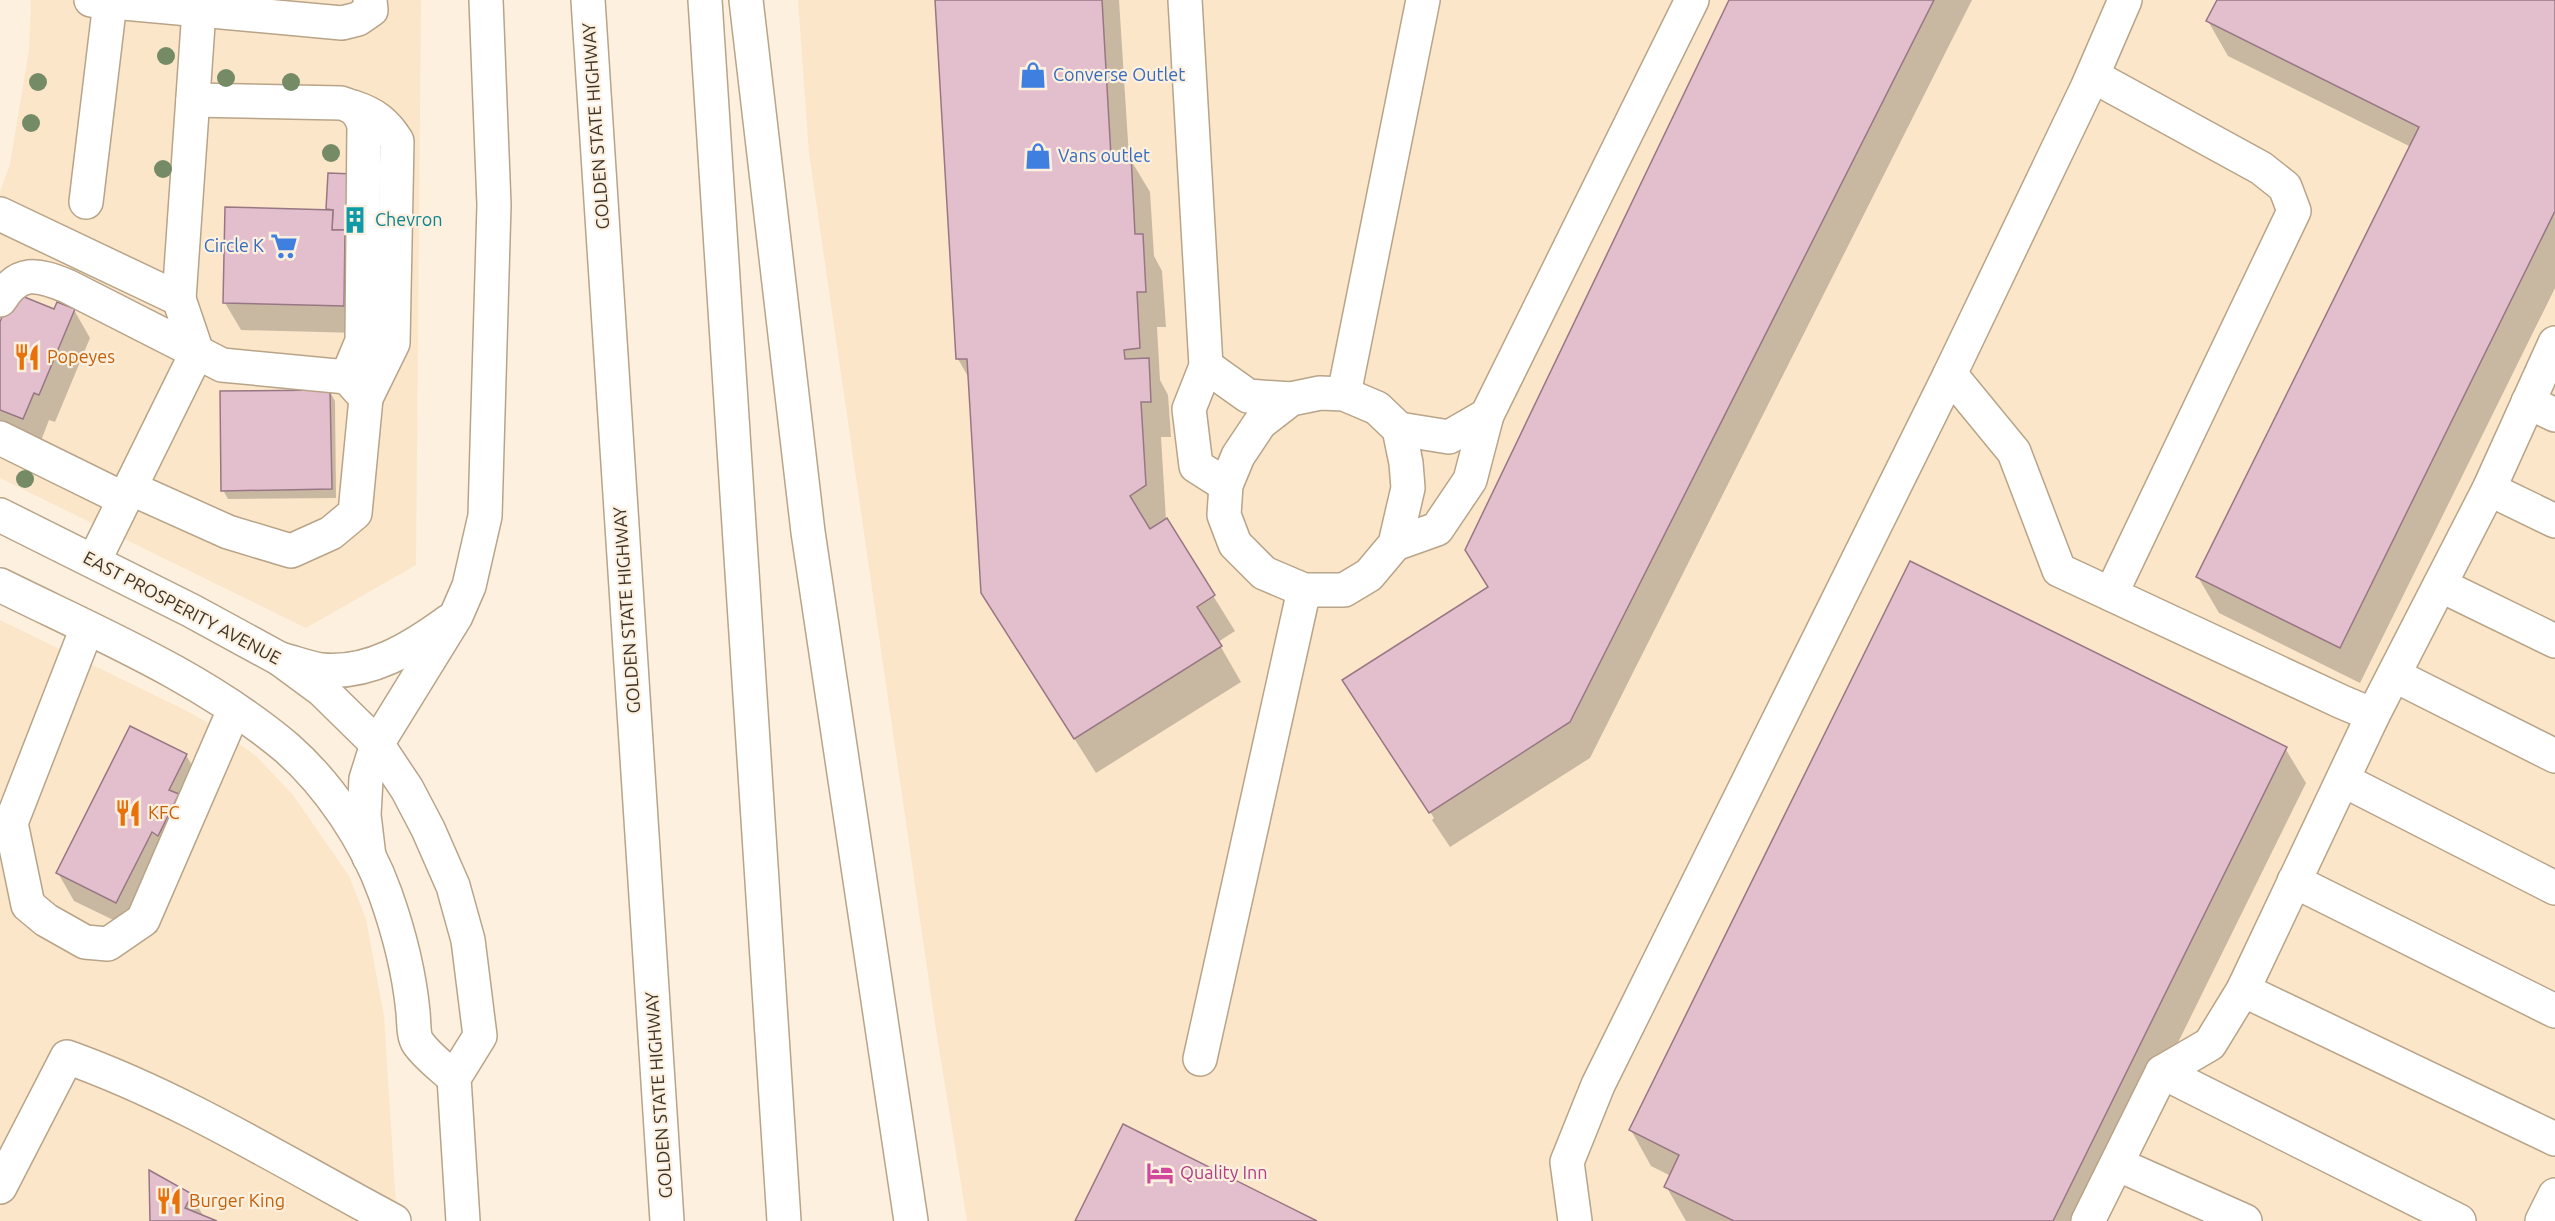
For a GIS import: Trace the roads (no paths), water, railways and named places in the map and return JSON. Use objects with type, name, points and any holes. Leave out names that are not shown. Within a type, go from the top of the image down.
[{"type":"main road","points":[[86,202],[101,1],[342,23],[358,20],[371,10],[370,0]]},
{"type":"main road","points":[[369,857],[364,815],[366,779],[378,744],[456,616],[469,586],[485,516],[494,205],[486,0]]},
{"type":"main road","name":"GOLDEN STATE HIGHWAY","points":[[588,0],[667,1221]]},
{"type":"main road","points":[[705,0],[784,1221]]},
{"type":"main road","points":[[746,0],[808,532],[911,1221]]},
{"type":"main road","points":[[1185,0],[1206,366],[1189,409],[1196,466],[1226,485]]},
{"type":"main road","points":[[1344,394],[1423,0]]},
{"type":"main road","points":[[1395,544],[1437,529],[1470,480],[1487,415],[1692,0]]},
{"type":"main road","points":[[1575,1221],[1567,1162],[1598,1085],[1950,374],[2092,76],[2125,0]]},
{"type":"main road","points":[[94,561],[197,352],[179,299],[199,10]]},
{"type":"main road","points":[[2092,76],[2261,168],[2285,187],[2294,211],[2111,594]]},
{"type":"main road","points":[[0,438],[127,494],[228,532],[291,551],[331,533],[355,513],[356,388],[362,340],[364,125],[359,113],[353,107],[341,103],[193,100]]},
{"type":"main road","points":[[0,214],[179,299]]},
{"type":"main road","points":[[0,300],[10,284],[28,277],[45,278],[68,286],[222,365],[356,388]]},
{"type":"main road","points":[[2088,1221],[2162,1072],[2210,1044],[2243,990],[2373,715],[2489,489],[2542,409],[2555,343]]},
{"type":"main road","points":[[1206,366],[1248,396],[1291,399],[1320,393],[1344,394],[1377,408],[1399,429],[1449,437],[1487,415]]},
{"type":"main road","points":[[1950,374],[2014,453],[2059,570],[2373,715]]},
{"type":"main road","points":[[1291,399],[1260,423],[1239,456],[1226,485],[1224,515],[1235,544],[1264,573],[1304,590],[1344,590],[1369,575],[1395,544],[1408,488],[1399,429]]},
{"type":"main road","points":[[2489,489],[2555,521]]},
{"type":"main road","name":"EAST PROSPERITY AVENUE","points":[[0,515],[192,611],[280,659],[321,690],[378,744],[428,829],[453,886],[468,940],[480,1036],[454,1078]]},
{"type":"main road","points":[[0,585],[200,688],[234,710],[287,749],[312,773],[342,812],[369,857],[385,891],[404,954],[411,988],[417,1041],[454,1078],[463,1221]]},
{"type":"main road","points":[[2440,585],[2555,641]]},
{"type":"main road","points":[[1200,1059],[1304,590]]},
{"type":"main road","points":[[280,659],[321,670],[352,668],[380,662],[422,640],[456,616]]},
{"type":"main road","points":[[87,628],[11,823],[28,905],[46,920],[85,942],[108,944],[142,920],[234,710]]},
{"type":"main road","points":[[2394,675],[2555,756]]},
{"type":"main road","points":[[2343,780],[2555,888]]},
{"type":"main road","points":[[2294,881],[2555,1011]]},
{"type":"main road","points":[[2243,990],[2555,1139]]},
{"type":"main road","points":[[0,1187],[67,1057],[115,1074],[253,1144],[394,1221]]},
{"type":"main road","points":[[2162,1072],[2459,1221]]},
{"type":"main road","points":[[2117,1164],[2245,1221]]},
{"type":"main road","points":[[2542,1221],[2555,1195]]},
{"type":"place","name":"Converse Outlet","points":[[1033,75]]},
{"type":"place","name":"Vans outlet","points":[[1038,156]]},
{"type":"place","name":"Chevron","points":[[355,220]]},
{"type":"place","name":"Circle K","points":[[284,246]]},
{"type":"place","name":"Popeyes","points":[[27,357]]},
{"type":"place","name":"KFC","points":[[128,813]]},
{"type":"place","name":"Quality Inn","points":[[1160,1173]]},
{"type":"place","name":"Burger King","points":[[169,1201]]}]
